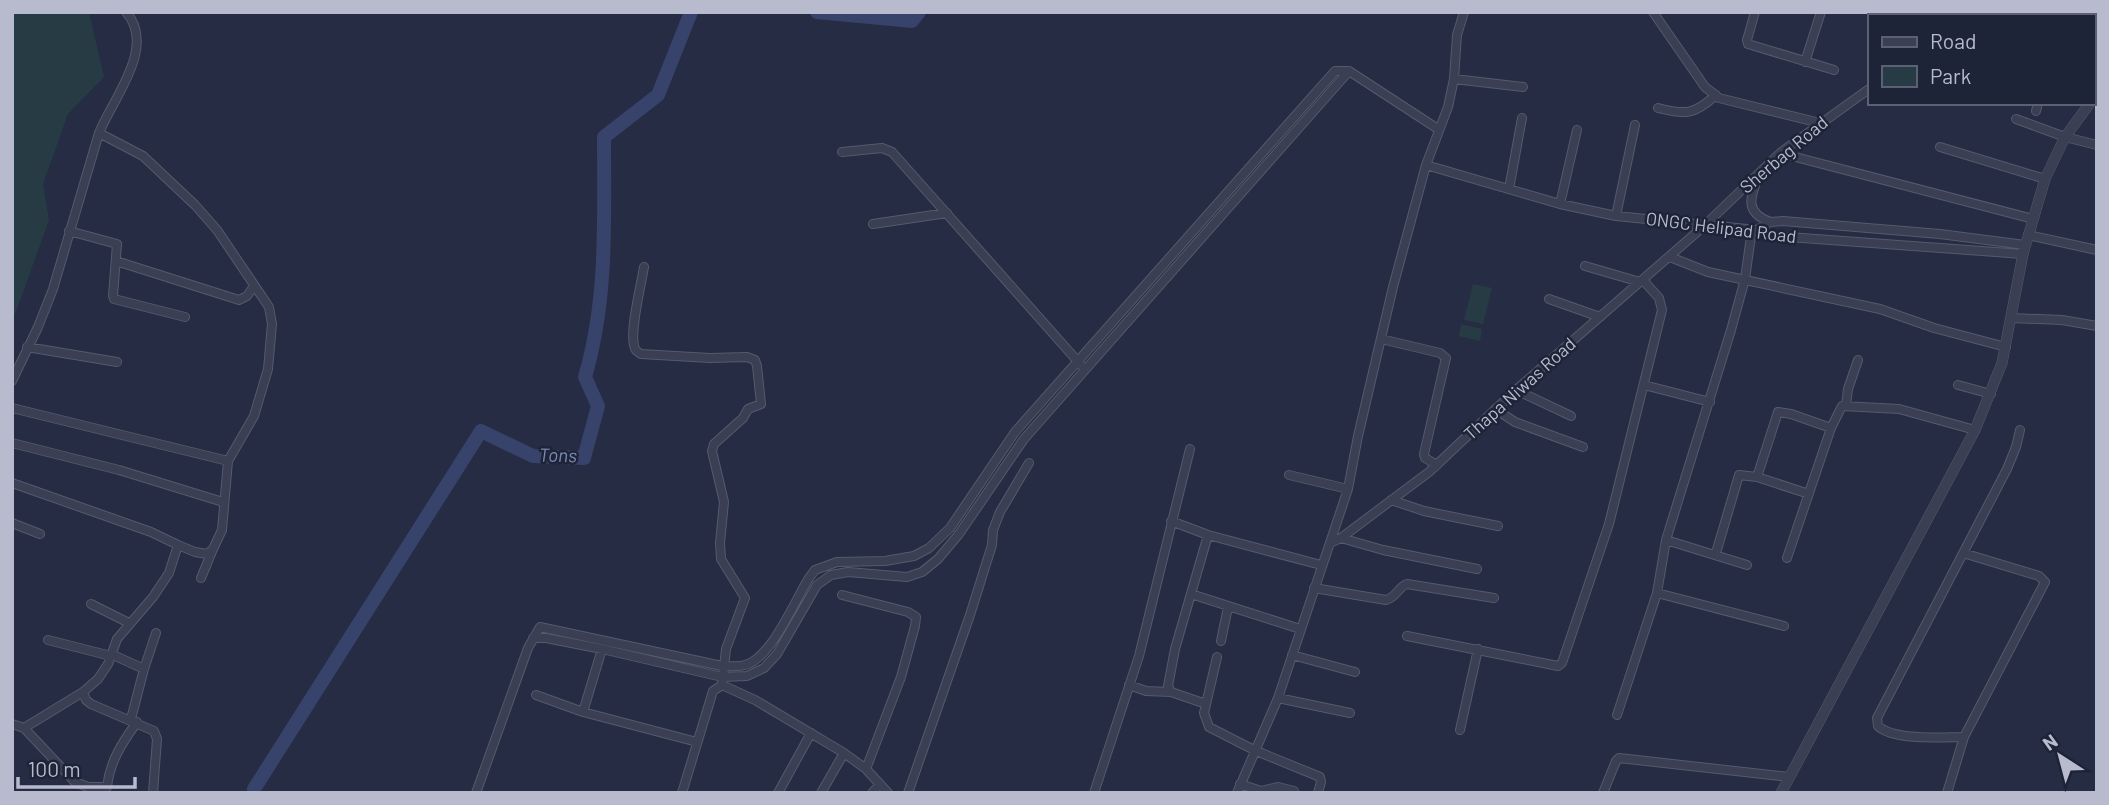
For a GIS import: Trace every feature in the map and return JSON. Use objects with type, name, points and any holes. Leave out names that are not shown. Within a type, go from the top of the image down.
[{"type":"street","points":[[12,381],[53,289],[106,115],[131,70],[138,35],[134,23],[125,12]]},
{"type":"street","points":[[1294,791],[1278,787],[1261,791],[1238,789],[1278,698],[1348,489],[1357,436],[1426,165],[1448,107],[1454,79],[1457,35],[1464,12]]},
{"type":"street","points":[[1653,12],[1705,87],[1716,95],[1821,123]]},
{"type":"street","points":[[1755,12],[1748,44],[1834,70]]},
{"type":"street","points":[[1805,62],[1821,12]]},
{"type":"street","points":[[476,793],[537,629],[542,627],[723,666],[744,665],[757,659],[768,647],[815,570],[837,562],[904,559],[929,548],[950,528],[1016,432],[1335,71],[1349,71],[1438,129]]},
{"type":"street","points":[[682,793],[713,691],[722,681],[747,676],[764,668],[777,654],[817,585],[831,575],[848,572],[907,577],[922,572],[938,559],[959,534],[1024,439],[1349,71]]},
{"type":"street","points":[[1454,79],[1523,87]]},
{"type":"street","name":"Sherbag Road","points":[[1704,226],[1780,153],[1868,90]]},
{"type":"street","points":[[1658,108],[1679,114],[1687,113],[1716,95]]},
{"type":"street","points":[[1781,793],[1975,430],[1991,394],[2006,347],[2025,245],[2045,179],[2065,137],[2090,105]]},
{"type":"street","points":[[1508,189],[1522,118]]},
{"type":"street","points":[[2016,119],[2065,137],[2097,145]]},
{"type":"street","points":[[1616,216],[1634,125]]},
{"type":"street","points":[[1560,204],[1577,130]]},
{"type":"street","points":[[99,134],[131,149],[156,166],[208,219],[266,300],[270,314],[268,369],[254,416],[228,461],[222,530],[201,578]]},
{"type":"street","points":[[1940,147],[2045,179]]},
{"type":"street","points":[[842,152],[882,148],[892,152],[1085,370]]},
{"type":"street","points":[[1267,148],[1275,154]]},
{"type":"street","points":[[1780,153],[2033,219]]},
{"type":"street","name":"ONGC Helipad Road","points":[[1426,165],[1560,204],[1616,216],[1755,230],[1775,236],[2025,245]]},
{"type":"street","points":[[1760,172],[1751,198],[1752,209],[1757,216],[1770,222]]},
{"type":"street","points":[[873,224],[947,213]]},
{"type":"street","points":[[1617,715],[1657,593],[1666,540],[1710,402],[1745,279],[1755,230],[1770,222],[1783,221],[2097,250]]},
{"type":"street","name":"Thapa Niwas Road","points":[[1330,543],[1341,538],[1437,465],[1516,390],[1704,226]]},
{"type":"street","points":[[69,231],[116,243],[118,247],[114,299],[185,317]]},
{"type":"street","points":[[1670,257],[1708,272],[1880,309],[1934,328],[2006,347]]},
{"type":"street","points":[[116,261],[239,300],[247,296],[254,286]]},
{"type":"street","points":[[1406,636],[1558,666],[1562,663],[1609,524],[1662,306],[1659,298],[1642,281],[1585,266]]},
{"type":"street","points":[[644,267],[635,318],[634,344],[637,351],[710,358],[747,357],[755,360],[757,366],[761,404],[748,409],[743,418],[714,444],[712,452],[724,502],[719,543],[721,559],[745,598],[730,635],[722,681]]},
{"type":"street","points":[[1138,293],[1147,299]]},
{"type":"street","points":[[1549,299],[1600,317]]},
{"type":"street","points":[[2011,318],[2062,320],[2097,326]]},
{"type":"street","points":[[1381,338],[1440,353],[1446,358],[1424,454],[1425,458],[1437,465]]},
{"type":"street","points":[[27,347],[117,362]]},
{"type":"street","points":[[1846,405],[1848,389],[1858,360]]},
{"type":"street","points":[[1644,385],[1710,402]]},
{"type":"street","points":[[1958,385],[1991,394]]},
{"type":"street","points":[[1516,390],[1571,416]]},
{"type":"street","points":[[1787,558],[1831,428],[1839,410],[1846,405],[1870,409],[1899,409],[1975,430]]},
{"type":"street","points":[[12,408],[228,461]]},
{"type":"street","points":[[1495,409],[1515,422],[1583,447]]},
{"type":"street","points":[[1757,477],[1778,412],[1831,428]]},
{"type":"street","points":[[1964,737],[1899,735],[1883,731],[1878,726],[1877,718],[2007,468],[2020,430]]},
{"type":"street","points":[[12,443],[119,470],[223,502]]},
{"type":"street","points":[[1094,793],[1147,624],[1191,449]]},
{"type":"street","points":[[908,793],[970,615],[992,545],[993,530],[1000,512],[1029,463]]},
{"type":"street","points":[[1289,475],[1348,489]]},
{"type":"street","points":[[1716,553],[1737,478],[1743,475],[1757,477],[1809,494]]},
{"type":"street","points":[[12,483],[151,532],[195,552],[207,554],[213,550]]},
{"type":"street","points":[[1391,500],[1424,511],[1499,526]]},
{"type":"street","points":[[1171,521],[1208,535],[1321,565]]},
{"type":"street","points":[[12,523],[40,534]]},
{"type":"street","points":[[1171,692],[1168,686],[1170,669],[1208,535]]},
{"type":"street","points":[[1341,538],[1383,551],[1477,569]]},
{"type":"street","points":[[1666,540],[1716,553],[1747,565]]},
{"type":"street","points":[[24,728],[83,692],[98,679],[108,664],[117,639],[153,597],[169,573],[178,545]]},
{"type":"street","points":[[1947,793],[1964,737],[2045,586],[2039,576],[1963,553]]},
{"type":"street","points":[[1314,588],[1386,600],[1397,595],[1402,586],[1407,584],[1494,598]]},
{"type":"street","points":[[1657,593],[1784,626]]},
{"type":"street","points":[[1191,594],[1300,629]]},
{"type":"street","points":[[842,595],[908,612],[916,617],[901,677],[866,769]]},
{"type":"street","points":[[91,604],[129,623]]},
{"type":"street","points":[[1221,641],[1228,607]]},
{"type":"street","points":[[12,724],[24,728],[75,782],[107,790],[113,758],[134,721],[144,669],[156,633]]},
{"type":"street","points":[[533,638],[602,649],[722,681],[844,753],[866,769],[888,793]]},
{"type":"street","points":[[48,640],[111,655],[144,669]]},
{"type":"street","points":[[583,712],[602,649]]},
{"type":"street","points":[[1460,730],[1478,649]]},
{"type":"street","points":[[1292,655],[1355,672]]},
{"type":"street","points":[[1217,657],[1206,704],[1205,719],[1209,727],[1254,750],[1320,777],[1318,793]]},
{"type":"street","points":[[1129,685],[1146,691],[1171,692],[1206,704]]},
{"type":"street","points":[[83,692],[91,704],[154,731],[157,739],[153,793]]},
{"type":"street","points":[[536,695],[583,712],[697,743]]},
{"type":"street","points":[[1278,698],[1350,713]]},
{"type":"street","points":[[778,793],[811,733]]},
{"type":"street","points":[[821,793],[844,753]]},
{"type":"street","points":[[1604,793],[1619,758],[1789,777]]},
{"type":"street","points":[[872,793],[880,784]]},
{"type":"green space","points":[[12,12],[89,12],[104,77],[68,114],[43,184],[49,220],[16,312],[12,316]]},
{"type":"green space","points":[[1473,284],[1492,288],[1483,324],[1464,320]]},
{"type":"green space","points":[[1461,324],[1482,329],[1480,341],[1459,336]]},
{"type":"waterway","name":"Tons","points":[[254,793],[254,789],[481,431],[533,456],[584,458],[598,406],[585,377],[598,318],[601,288],[604,137],[658,95],[691,12]]},
{"type":"waterway","name":"Tons","points":[[817,12],[912,21],[919,12]]}]
